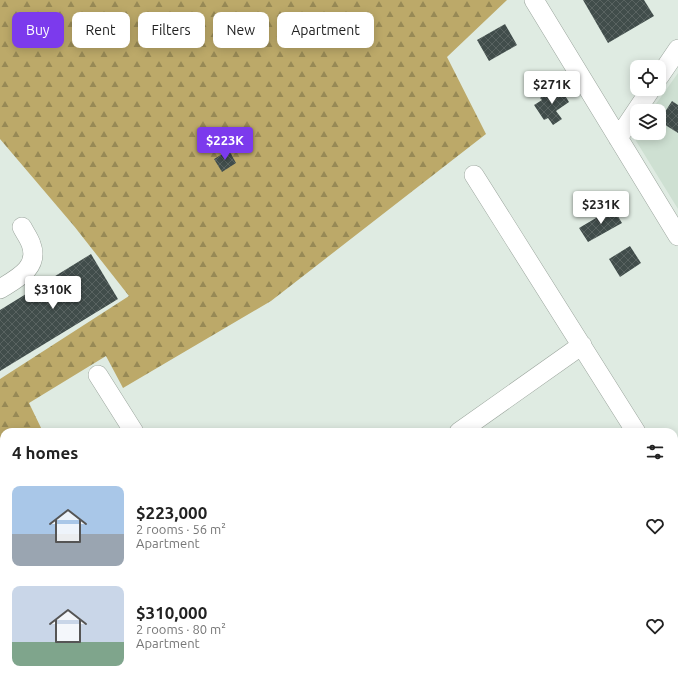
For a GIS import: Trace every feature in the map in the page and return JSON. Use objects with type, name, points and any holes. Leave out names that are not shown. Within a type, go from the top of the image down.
[{"type":"street","points":[[534,0],[618,138],[676,227]]},
{"type":"street","points":[[666,66],[678,48]]},
{"type":"street","points":[[618,138],[646,96]]},
{"type":"street","points":[[474,175],[634,428]]},
{"type":"street","points":[[0,289],[25,273],[30,265],[33,254],[31,244],[22,227]]},
{"type":"street","points":[[465,428],[582,345]]},
{"type":"street","points":[[98,376],[131,428]]},
{"type":"shaded area","points":[[678,73],[678,209],[635,140],[666,140],[666,104],[656,104],[662,96],[666,96],[666,90]]},
{"type":"green space","points":[[0,0],[507,0],[447,57],[486,134],[271,301],[123,388],[106,356],[29,403],[41,428],[0,428],[0,379],[129,296],[74,226],[0,139]]},
{"type":"building","points":[[583,0],[644,0],[654,16],[608,43]]},
{"type":"building","points":[[505,24],[517,45],[489,61],[477,40]]},
{"type":"building","points":[[559,86],[569,102],[556,111],[562,119],[553,125],[548,118],[544,120],[534,105],[542,100],[540,98]]},
{"type":"building","points":[[672,101],[678,105],[678,133],[666,125],[666,110]]},
{"type":"building","points":[[229,150],[236,163],[222,172],[214,159]]},
{"type":"building","points":[[613,208],[622,223],[588,242],[579,228]]},
{"type":"building","points":[[630,246],[641,263],[620,277],[609,259]]},
{"type":"building","points":[[91,254],[118,299],[0,371],[0,310]]}]
